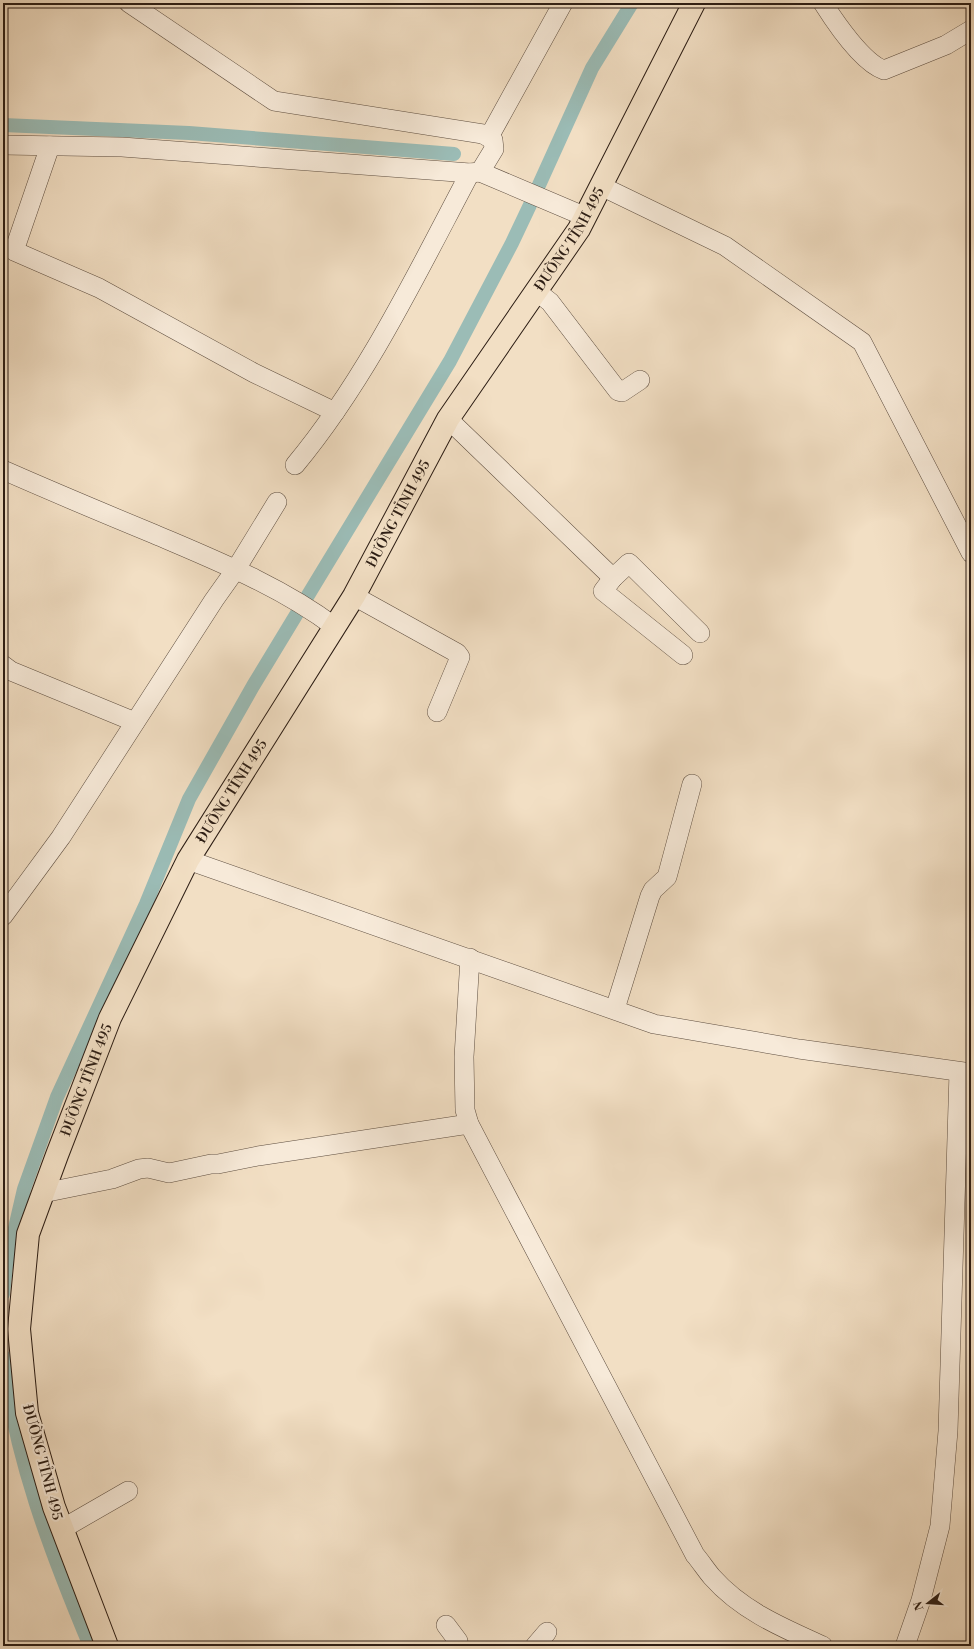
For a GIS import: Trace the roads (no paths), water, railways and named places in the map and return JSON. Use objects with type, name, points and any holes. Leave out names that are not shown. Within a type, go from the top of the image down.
[{"type":"main road","name":"ĐƯỜNG TỈNH 495","points":[[107,1646],[54,1507],[27,1413],[19,1329],[28,1234],[110,1018],[188,860],[354,596],[448,419],[579,229],[694,3]]},
{"type":"street","points":[[129,3],[274,102],[483,134],[493,140],[494,149],[475,173],[390,323],[335,412],[295,465]]},
{"type":"street","points":[[489,137],[562,3]]},
{"type":"street","points":[[823,3],[835,22],[858,50],[884,70],[946,45],[971,30]]},
{"type":"street","points":[[3,145],[49,149],[122,146],[475,173],[586,217]]},
{"type":"street","points":[[49,149],[14,251],[99,288],[254,373],[335,412]]},
{"type":"street","points":[[601,186],[725,246],[862,342],[971,553]]},
{"type":"street","points":[[536,292],[550,302],[618,391],[622,392],[640,380]]},
{"type":"street","points":[[448,419],[613,578]]},
{"type":"street","points":[[3,470],[82,505],[236,569],[314,611],[335,627]]},
{"type":"street","points":[[3,916],[61,837],[210,606],[236,569],[277,502]]},
{"type":"street","points":[[683,655],[603,591],[613,578],[629,563],[700,633]]},
{"type":"street","points":[[354,596],[460,657],[437,712]]},
{"type":"street","points":[[6,673],[135,722]]},
{"type":"street","points":[[615,1010],[650,896],[653,890],[667,877],[692,784]]},
{"type":"street","points":[[188,860],[654,1024],[799,1049],[965,1072],[948,1431],[940,1526],[921,1600],[905,1646]]},
{"type":"street","points":[[470,958],[464,1057],[465,1110],[469,1124],[695,1554],[712,1577],[750,1610],[773,1623],[823,1646]]},
{"type":"street","points":[[43,1193],[112,1179],[132,1171],[148,1168],[169,1173],[258,1156],[469,1124]]},
{"type":"street","points":[[62,1529],[128,1491]]},
{"type":"street","points":[[446,1625],[458,1641],[459,1646]]},
{"type":"waterway","points":[[539,185],[592,68],[632,3]]},
{"type":"waterway","points":[[3,125],[189,133],[454,154]]},
{"type":"waterway","points":[[3,1294],[6,1267],[24,1189],[57,1097],[146,904],[189,799],[253,686],[450,361],[512,243],[530,205]]},
{"type":"waterway","points":[[3,1356],[8,1393],[16,1430],[36,1504],[48,1540],[90,1646]]}]
